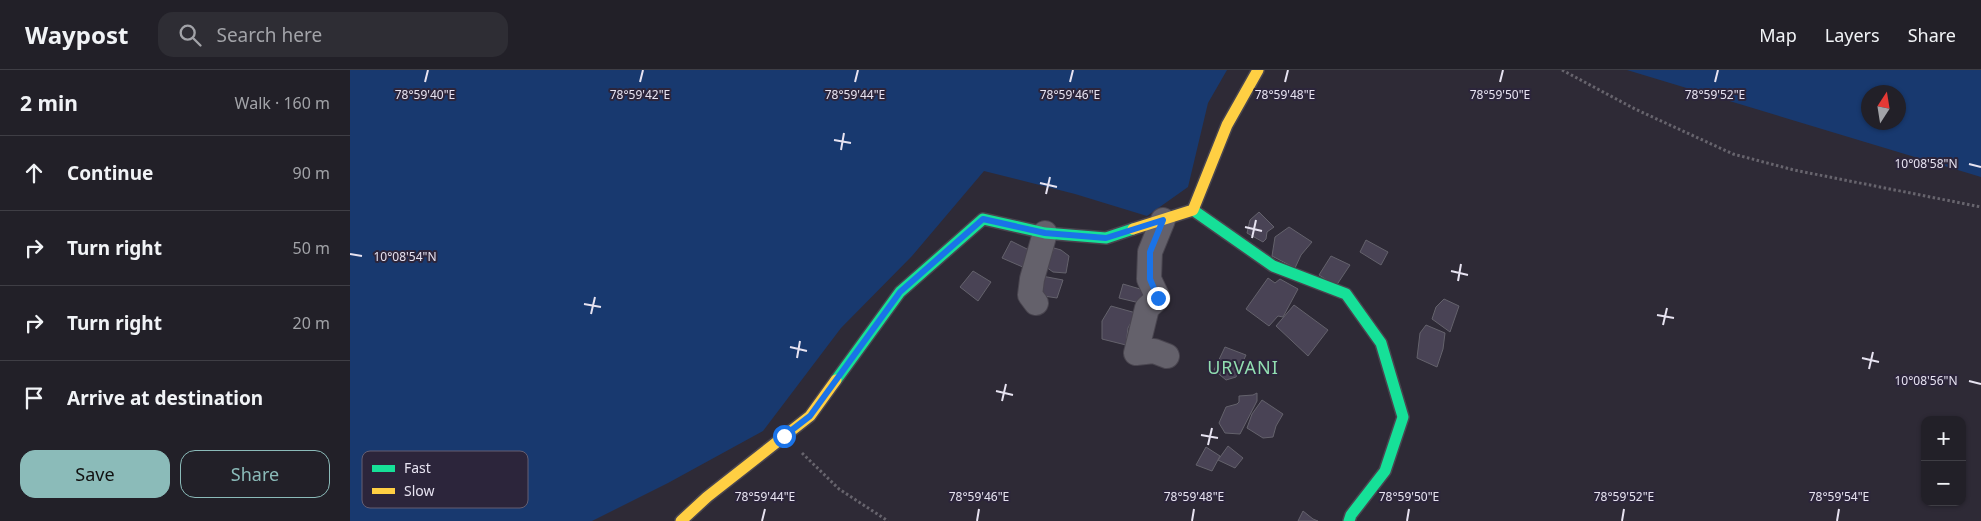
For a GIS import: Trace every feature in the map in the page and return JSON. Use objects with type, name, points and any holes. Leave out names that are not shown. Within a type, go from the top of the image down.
[{"type":"street","points":[[1194,210],[1228,124],[1258,70]]},
{"type":"street","points":[[681,521],[707,497],[810,416],[900,292],[983,219],[1045,233],[1106,238],[1194,210]]},
{"type":"street","points":[[1194,210],[1273,266],[1346,294],[1381,343],[1403,417],[1385,471],[1349,521]]},
{"type":"street","points":[[1163,220],[1150,252],[1150,279],[1158,298],[1147,308],[1136,353],[1154,351],[1167,356]]},
{"type":"street","points":[[1036,302],[1030,295],[1032,279],[1045,233]]},
{"type":"path","points":[[1562,70],[1635,108],[1733,154],[1820,175],[1981,207]]},
{"type":"path","points":[[784,436],[839,489],[888,521]]},
{"type":"water","points":[[350,70],[1227,70],[1208,103],[1188,187],[1147,216],[1075,194],[984,171],[912,256],[841,328],[763,431],[668,483],[592,521],[350,521]]},
{"type":"water","points":[[1627,70],[1981,70],[1981,177]]},
{"type":"building","points":[[1259,212],[1274,227],[1267,232],[1266,239],[1263,242],[1247,233],[1250,220]]},
{"type":"building","points":[[1289,227],[1312,242],[1301,255],[1295,268],[1272,256],[1275,237]]},
{"type":"building","points":[[1366,240],[1388,252],[1381,265],[1360,252]]},
{"type":"building","points":[[1011,241],[1031,251],[1025,268],[1002,258]]},
{"type":"building","points":[[1054,248],[1061,250],[1069,256],[1066,273],[1053,272],[1046,267]]},
{"type":"building","points":[[1331,256],[1350,265],[1336,286],[1319,275]]},
{"type":"building","points":[[973,271],[991,282],[978,301],[960,287]]},
{"type":"building","points":[[1042,276],[1063,280],[1057,298],[1037,295]]},
{"type":"building","points":[[1268,278],[1275,283],[1280,279],[1298,289],[1283,317],[1278,316],[1269,326],[1246,309]]},
{"type":"building","points":[[1123,284],[1147,291],[1144,304],[1119,298]]},
{"type":"building","points":[[1444,299],[1459,306],[1450,332],[1432,319],[1436,307]]},
{"type":"building","points":[[1294,305],[1328,330],[1308,356],[1276,326]]},
{"type":"building","points":[[1111,306],[1136,313],[1128,328],[1126,345],[1102,339],[1102,321]]},
{"type":"building","points":[[1426,325],[1445,333],[1443,349],[1437,367],[1417,358],[1420,333]]},
{"type":"building","points":[[1225,347],[1246,355],[1236,377],[1226,380],[1214,370]]},
{"type":"building","points":[[1257,393],[1257,401],[1240,434],[1225,433],[1219,423],[1226,407],[1237,404],[1239,396]]},
{"type":"building","points":[[1262,400],[1283,414],[1276,426],[1273,437],[1263,438],[1247,428],[1252,414]]},
{"type":"building","points":[[1228,446],[1243,458],[1235,468],[1218,460]]},
{"type":"building","points":[[1206,447],[1220,456],[1212,471],[1196,465]]},
{"type":"building","points":[[1303,511],[1313,519],[1318,521],[1298,521]]},
{"type":"traffic: fast","points":[[1193,210],[1273,266],[1346,294],[1381,343],[1403,417],[1385,471],[1351,515],[1349,521]]},
{"type":"traffic: fast","points":[[836,380],[900,292],[983,219],[1045,233],[1106,238],[1133,229]]},
{"type":"traffic: slow","points":[[1133,229],[1193,210],[1227,125],[1258,70]]},
{"type":"traffic: slow","points":[[681,521],[707,497],[810,416],[836,380]]},
{"type":"district","name":"URVANI","points":[[1243,368]]},
{"type":"route","points":[[784,436],[810,416],[900,292],[983,219],[1045,233],[1106,238],[1163,220],[1150,252],[1150,279],[1158,298]]}]
